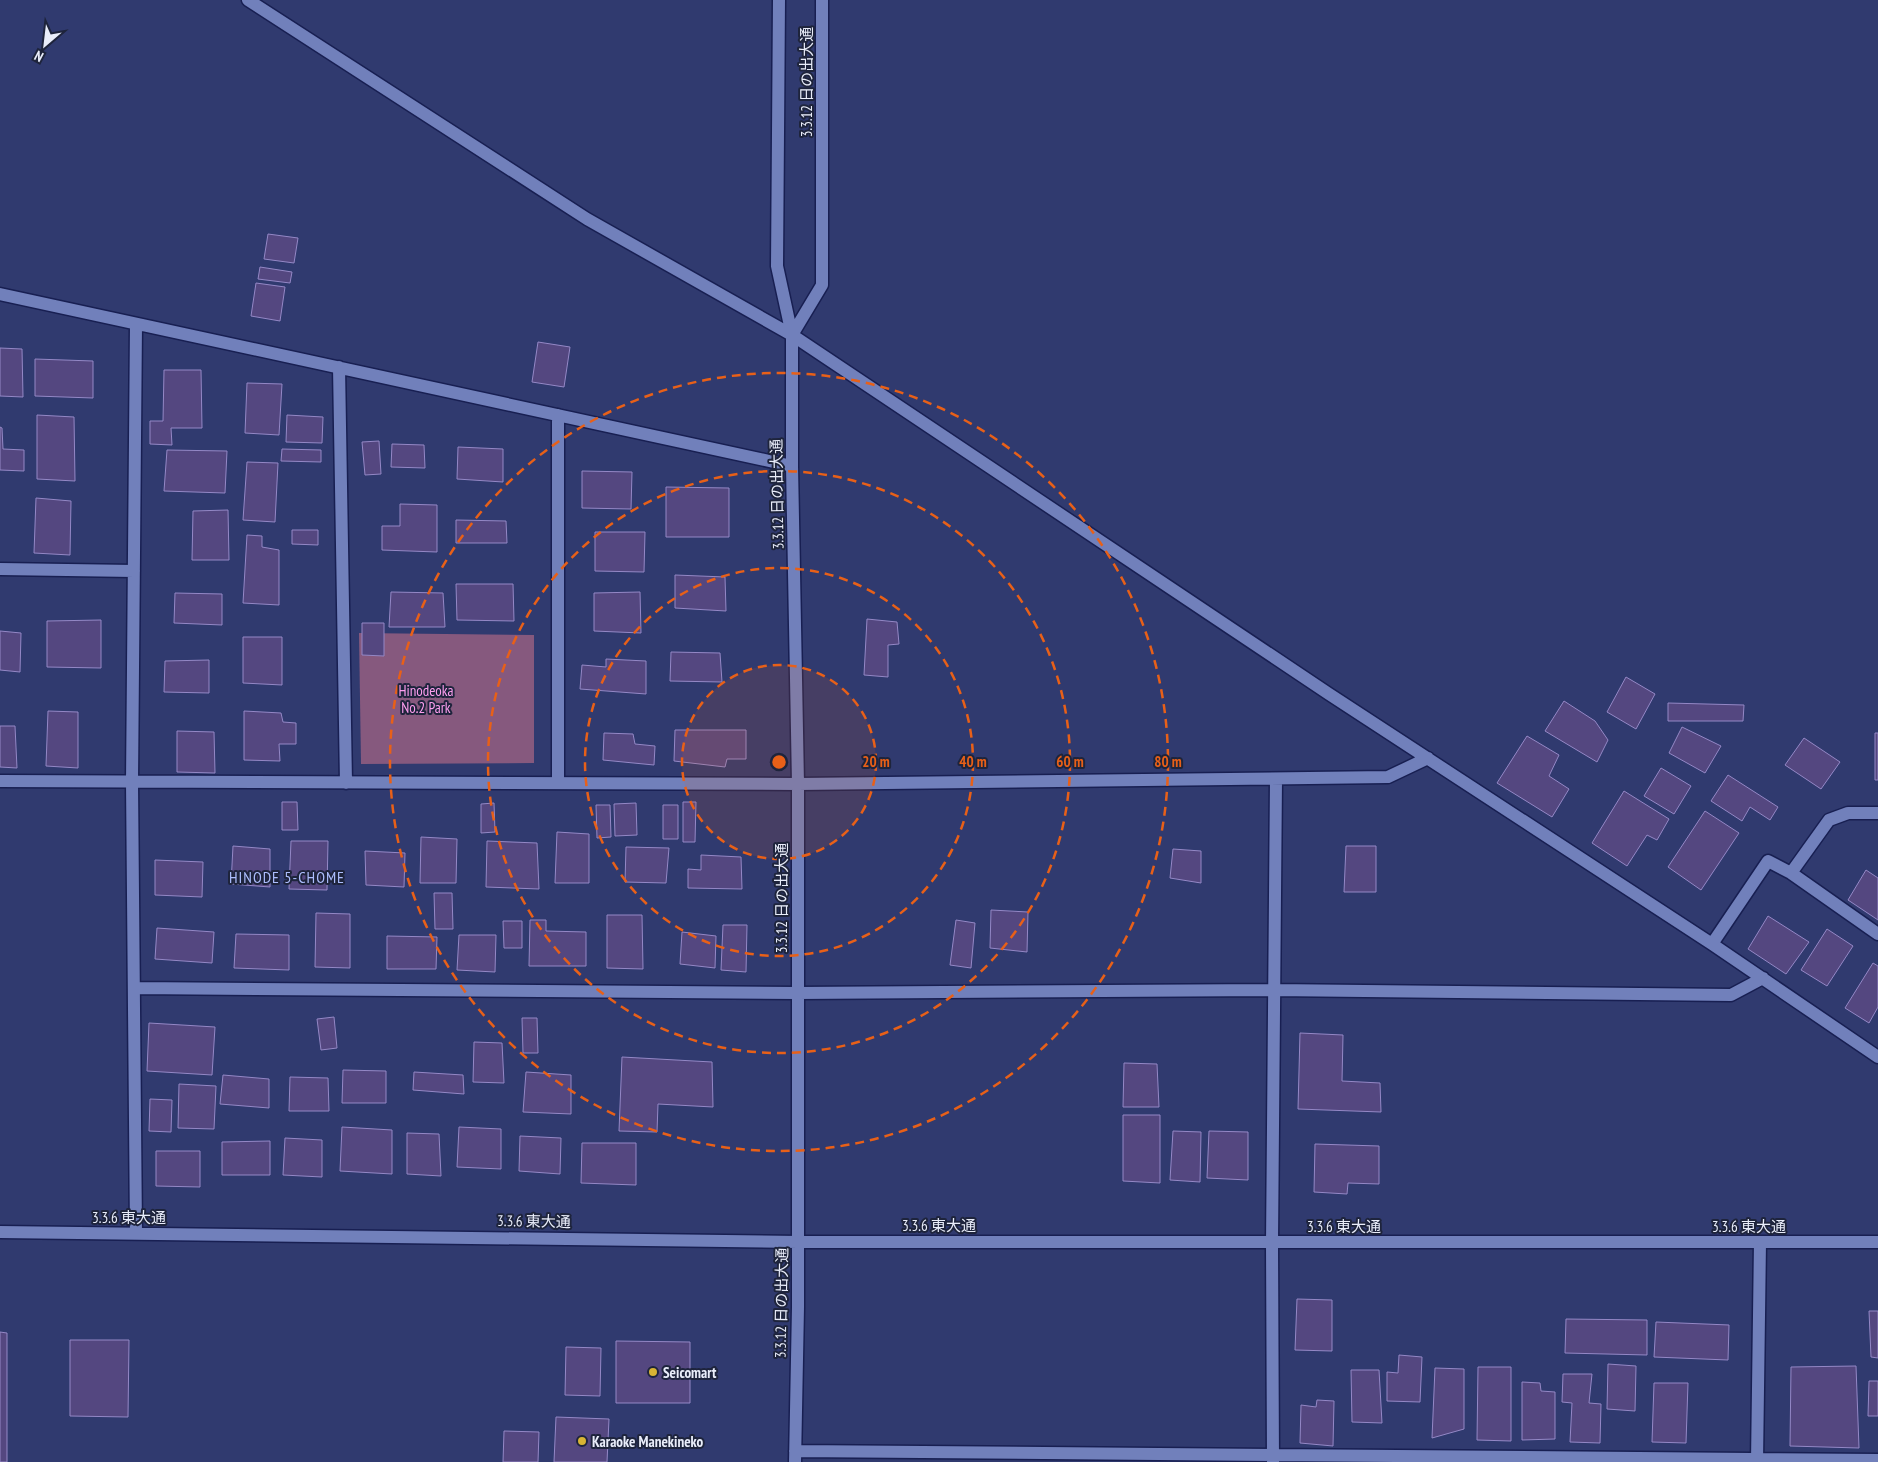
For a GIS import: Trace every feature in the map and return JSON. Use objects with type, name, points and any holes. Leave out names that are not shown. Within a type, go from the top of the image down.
[{"type":"street","points":[[248,0],[587,219],[792,335],[1329,694],[1712,944],[1878,1056]]},
{"type":"street","name":"3.3.12 日の出大通","points":[[779,0],[777,266],[792,335],[792,466],[798,784],[798,1242],[795,1456]]},
{"type":"street","name":"3.3.12 日の出大通","points":[[792,335],[822,285],[822,0]]},
{"type":"street","points":[[0,294],[792,466]]},
{"type":"street","points":[[136,324],[132,782],[136,1233]]},
{"type":"street","points":[[339,368],[346,783]]},
{"type":"street","points":[[558,415],[558,783]]},
{"type":"street","points":[[0,569],[134,571]]},
{"type":"street","points":[[0,782],[798,784],[1276,779],[1388,777],[1428,758]]},
{"type":"street","points":[[1273,1459],[1273,990],[1276,779]]},
{"type":"street","points":[[1791,873],[1829,820],[1848,813],[1878,813]]},
{"type":"street","points":[[1712,944],[1768,861],[1791,873],[1878,934]]},
{"type":"street","points":[[134,988],[797,992],[1273,990],[1731,996],[1763,978]]},
{"type":"street","name":"3.3.6 東大通","points":[[0,1232],[798,1242],[1878,1242]]},
{"type":"street","points":[[1757,1461],[1760,1242]]},
{"type":"street","points":[[795,1456],[1878,1460]]},
{"type":"green space","name":"Hinodeoka No.2 Park","points":[[359,633],[534,635],[534,763],[361,764]]},
{"type":"building","points":[[268,234],[298,238],[294,263],[264,259]]},
{"type":"building","points":[[260,267],[292,272],[290,283],[258,279]]},
{"type":"building","points":[[256,283],[285,287],[280,321],[251,316]]},
{"type":"building","points":[[538,342],[570,347],[564,387],[532,382]]},
{"type":"building","points":[[0,348],[22,349],[23,397],[0,396]]},
{"type":"building","points":[[35,359],[93,361],[93,398],[35,396]]},
{"type":"building","points":[[164,370],[201,370],[202,428],[171,428],[172,445],[150,444],[150,421],[163,421]]},
{"type":"building","points":[[247,383],[282,384],[279,435],[245,433]]},
{"type":"building","points":[[37,415],[74,417],[75,481],[37,479]]},
{"type":"building","points":[[287,415],[323,417],[322,443],[286,442]]},
{"type":"building","points":[[0,427],[2,428],[3,449],[24,450],[24,471],[0,470]]},
{"type":"building","points":[[379,441],[381,474],[365,475],[362,442]]},
{"type":"building","points":[[392,444],[424,445],[425,468],[391,467]]},
{"type":"building","points":[[458,447],[503,449],[503,482],[457,479]]},
{"type":"building","points":[[282,449],[321,450],[321,462],[281,461]]},
{"type":"building","points":[[167,450],[227,451],[225,493],[164,491]]},
{"type":"building","points":[[247,462],[278,463],[275,522],[243,520]]},
{"type":"building","points":[[582,471],[632,472],[631,509],[582,508]]},
{"type":"building","points":[[666,487],[729,488],[729,537],[666,537]]},
{"type":"building","points":[[36,498],[71,501],[70,555],[34,553]]},
{"type":"building","points":[[400,504],[437,505],[437,552],[382,550],[382,526],[400,526]]},
{"type":"building","points":[[228,510],[229,560],[192,560],[193,511]]},
{"type":"building","points":[[456,520],[506,521],[507,543],[456,543]]},
{"type":"building","points":[[292,530],[318,530],[318,545],[292,544]]},
{"type":"building","points":[[595,532],[645,532],[644,572],[595,571]]},
{"type":"building","points":[[247,535],[262,536],[262,547],[279,550],[279,605],[243,603]]},
{"type":"building","points":[[675,575],[725,577],[726,611],[675,608]]},
{"type":"building","points":[[456,584],[513,584],[514,621],[457,620]]},
{"type":"building","points":[[391,592],[443,593],[445,627],[389,627]]},
{"type":"building","points":[[640,592],[641,633],[594,631],[594,593]]},
{"type":"building","points":[[175,593],[222,594],[222,625],[174,623]]},
{"type":"building","points":[[867,619],[897,622],[899,644],[888,645],[888,677],[864,675]]},
{"type":"building","points":[[101,620],[101,668],[47,667],[47,621]]},
{"type":"building","points":[[362,623],[384,623],[384,656],[362,655]]},
{"type":"building","points":[[0,631],[21,633],[20,672],[0,670]]},
{"type":"building","points":[[243,637],[282,637],[282,685],[243,683]]},
{"type":"building","points":[[671,652],[720,653],[722,682],[670,681]]},
{"type":"building","points":[[606,659],[646,661],[646,694],[580,689],[582,665],[606,667]]},
{"type":"building","points":[[209,660],[209,693],[164,692],[165,661]]},
{"type":"building","points":[[1626,677],[1655,694],[1636,729],[1607,712]]},
{"type":"building","points":[[1564,701],[1595,721],[1608,740],[1597,762],[1545,731]]},
{"type":"building","points":[[1668,703],[1744,705],[1743,721],[1668,721]]},
{"type":"building","points":[[48,711],[78,712],[78,768],[46,766]]},
{"type":"building","points":[[244,711],[281,713],[283,722],[296,723],[296,744],[279,744],[280,761],[244,760]]},
{"type":"building","points":[[0,726],[15,726],[17,768],[0,767]]},
{"type":"building","points":[[1682,727],[1721,746],[1705,773],[1669,753]]},
{"type":"building","points":[[675,730],[746,730],[746,759],[727,759],[725,767],[674,761]]},
{"type":"building","points":[[177,731],[214,732],[215,773],[177,772]]},
{"type":"building","points":[[604,733],[633,734],[635,744],[655,746],[654,765],[603,760]]},
{"type":"building","points":[[1875,733],[1878,733],[1878,780],[1875,780]]},
{"type":"building","points":[[1527,736],[1559,755],[1549,776],[1569,789],[1552,817],[1497,783]]},
{"type":"building","points":[[1804,738],[1840,762],[1821,789],[1785,765]]},
{"type":"building","points":[[1661,768],[1691,786],[1674,814],[1644,796]]},
{"type":"building","points":[[1728,775],[1778,807],[1770,820],[1750,807],[1742,821],[1711,801]]},
{"type":"building","points":[[1624,791],[1669,819],[1657,840],[1647,835],[1627,866],[1592,843]]},
{"type":"building","points":[[282,802],[297,802],[298,830],[282,830]]},
{"type":"building","points":[[683,802],[696,802],[695,842],[683,842]]},
{"type":"building","points":[[494,803],[495,832],[481,833],[481,804]]},
{"type":"building","points":[[636,803],[637,835],[615,836],[614,804]]},
{"type":"building","points":[[596,805],[610,805],[611,837],[597,838]]},
{"type":"building","points":[[663,805],[678,805],[678,839],[663,839]]},
{"type":"building","points":[[1705,811],[1739,833],[1701,890],[1668,867]]},
{"type":"building","points":[[557,832],[589,834],[589,883],[555,883]]},
{"type":"building","points":[[421,837],[457,839],[456,883],[420,883]]},
{"type":"building","points":[[291,841],[328,841],[327,890],[289,889]]},
{"type":"building","points":[[487,841],[537,843],[539,889],[486,887]]},
{"type":"building","points":[[233,846],[270,849],[270,887],[231,884]]},
{"type":"building","points":[[1346,846],[1376,846],[1376,892],[1344,892]]},
{"type":"building","points":[[626,847],[669,848],[666,883],[625,882]]},
{"type":"building","points":[[1173,849],[1201,851],[1201,883],[1170,878]]},
{"type":"building","points":[[365,851],[405,853],[404,887],[366,885]]},
{"type":"building","points":[[701,855],[741,857],[742,889],[688,888],[688,869],[701,870]]},
{"type":"building","points":[[155,860],[203,862],[202,897],[155,895]]},
{"type":"building","points":[[1866,870],[1878,878],[1878,920],[1848,900]]},
{"type":"building","points":[[434,893],[452,893],[453,929],[435,929]]},
{"type":"building","points":[[991,910],[1028,912],[1027,952],[990,948]]},
{"type":"building","points":[[316,913],[350,914],[350,968],[315,967]]},
{"type":"building","points":[[607,915],[642,915],[643,969],[607,968]]},
{"type":"building","points":[[1768,916],[1809,942],[1786,974],[1748,949]]},
{"type":"building","points":[[530,920],[546,920],[546,931],[586,932],[586,966],[529,966]]},
{"type":"building","points":[[956,920],[975,923],[971,968],[950,965]]},
{"type":"building","points":[[503,921],[522,921],[522,948],[504,948]]},
{"type":"building","points":[[723,925],[747,925],[746,972],[721,970]]},
{"type":"building","points":[[157,928],[214,932],[212,963],[155,959]]},
{"type":"building","points":[[1827,929],[1853,946],[1827,986],[1801,970]]},
{"type":"building","points":[[682,932],[716,936],[715,968],[680,964]]},
{"type":"building","points":[[236,934],[289,935],[289,970],[234,968]]},
{"type":"building","points":[[459,935],[496,935],[495,972],[457,970]]},
{"type":"building","points":[[387,936],[437,937],[436,969],[387,969]]},
{"type":"building","points":[[1873,963],[1878,966],[1878,1007],[1869,1023],[1845,1008]]},
{"type":"building","points":[[334,1017],[337,1048],[321,1050],[317,1019]]},
{"type":"building","points":[[522,1018],[537,1018],[538,1053],[523,1053]]},
{"type":"building","points":[[149,1023],[215,1027],[212,1075],[147,1071]]},
{"type":"building","points":[[1300,1033],[1343,1035],[1342,1081],[1380,1083],[1381,1112],[1298,1109]]},
{"type":"building","points":[[474,1042],[502,1043],[504,1083],[473,1082]]},
{"type":"building","points":[[622,1057],[712,1062],[713,1107],[658,1104],[657,1132],[619,1131]]},
{"type":"building","points":[[1124,1063],[1157,1064],[1159,1107],[1123,1107]]},
{"type":"building","points":[[343,1070],[386,1071],[386,1103],[342,1103]]},
{"type":"building","points":[[414,1072],[463,1075],[464,1094],[413,1090]]},
{"type":"building","points":[[526,1072],[571,1075],[571,1114],[523,1112]]},
{"type":"building","points":[[223,1075],[269,1079],[269,1108],[220,1104]]},
{"type":"building","points":[[290,1077],[328,1078],[329,1111],[289,1111]]},
{"type":"building","points":[[179,1084],[216,1086],[214,1129],[178,1128]]},
{"type":"building","points":[[150,1099],[172,1100],[171,1132],[149,1131]]},
{"type":"building","points":[[1123,1115],[1160,1115],[1160,1183],[1123,1181]]},
{"type":"building","points":[[342,1127],[392,1130],[392,1174],[340,1171]]},
{"type":"building","points":[[459,1127],[501,1129],[501,1169],[457,1167]]},
{"type":"building","points":[[1173,1131],[1201,1132],[1200,1182],[1170,1180]]},
{"type":"building","points":[[1209,1131],[1248,1132],[1248,1180],[1207,1178]]},
{"type":"building","points":[[407,1133],[439,1134],[441,1176],[407,1174]]},
{"type":"building","points":[[520,1136],[561,1138],[560,1174],[519,1171]]},
{"type":"building","points":[[285,1138],[322,1140],[322,1177],[283,1175]]},
{"type":"building","points":[[270,1141],[270,1175],[222,1175],[222,1142]]},
{"type":"building","points":[[582,1143],[636,1143],[636,1185],[581,1183]]},
{"type":"building","points":[[1315,1144],[1379,1146],[1379,1184],[1348,1183],[1347,1194],[1314,1192]]},
{"type":"building","points":[[156,1151],[200,1151],[200,1187],[156,1186]]},
{"type":"building","points":[[1297,1299],[1332,1300],[1332,1351],[1295,1350]]},
{"type":"building","points":[[1869,1311],[1878,1311],[1878,1358],[1871,1357]]},
{"type":"building","points":[[1566,1319],[1647,1320],[1647,1355],[1565,1353]]},
{"type":"building","points":[[1656,1322],[1729,1325],[1728,1360],[1654,1357]]},
{"type":"building","points":[[0,1332],[7,1333],[7,1462],[0,1462]]},
{"type":"building","points":[[70,1340],[129,1340],[128,1417],[70,1416]]},
{"type":"building","name":"Seicomart","points":[[616,1341],[690,1342],[690,1403],[616,1403]]},
{"type":"building","points":[[566,1347],[601,1348],[600,1396],[565,1395]]},
{"type":"building","points":[[1399,1355],[1422,1357],[1420,1402],[1387,1401],[1387,1372],[1398,1373]]},
{"type":"building","points":[[1608,1364],[1636,1366],[1635,1411],[1607,1409]]},
{"type":"building","points":[[1856,1366],[1859,1448],[1790,1446],[1791,1367]]},
{"type":"building","points":[[1478,1367],[1511,1367],[1511,1441],[1477,1440]]},
{"type":"building","points":[[1435,1368],[1464,1369],[1464,1429],[1432,1438]]},
{"type":"building","points":[[1351,1370],[1379,1370],[1382,1423],[1352,1422]]},
{"type":"building","points":[[1563,1374],[1592,1374],[1589,1403],[1601,1404],[1600,1443],[1570,1442],[1572,1403],[1562,1402]]},
{"type":"building","points":[[1869,1381],[1878,1381],[1878,1416],[1868,1416]]},
{"type":"building","points":[[1522,1382],[1540,1383],[1541,1391],[1555,1392],[1555,1439],[1522,1440]]},
{"type":"building","points":[[1654,1383],[1688,1383],[1686,1443],[1652,1442]]},
{"type":"building","points":[[1317,1400],[1334,1401],[1333,1446],[1300,1443],[1301,1405],[1316,1407]]},
{"type":"building","name":"Karaoke Manekineko","points":[[556,1417],[609,1419],[607,1462],[554,1462]]},
{"type":"building","points":[[504,1431],[539,1432],[538,1462],[503,1462]]},
{"type":"place","name":"Seicomart","points":[[653,1372]]},
{"type":"place","name":"Karaoke Manekineko","points":[[582,1441]]},
{"type":"district","name":"HINODE 5-CHOME","points":[[287,877]]}]
